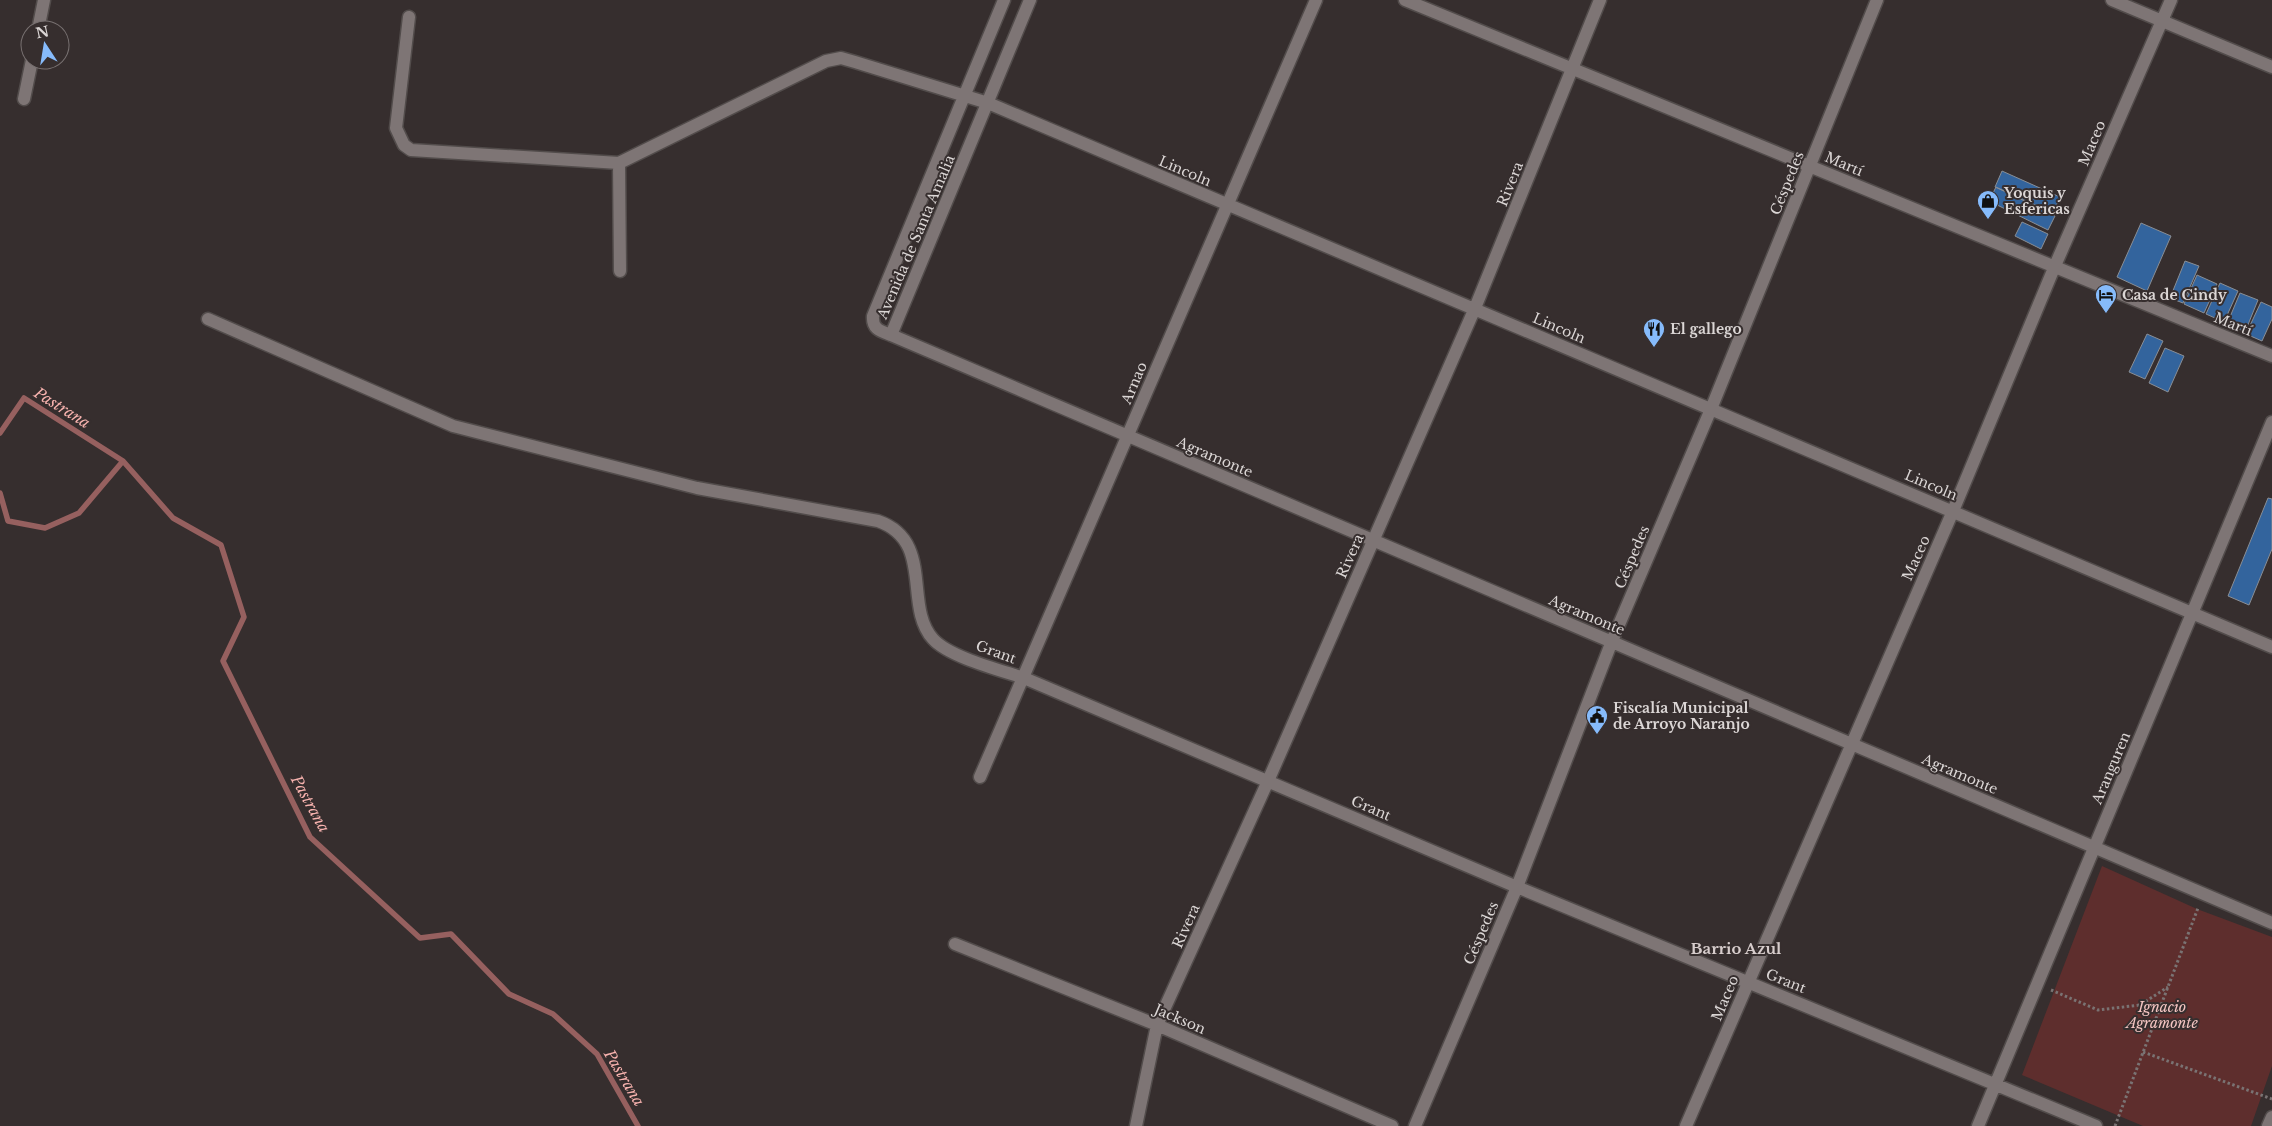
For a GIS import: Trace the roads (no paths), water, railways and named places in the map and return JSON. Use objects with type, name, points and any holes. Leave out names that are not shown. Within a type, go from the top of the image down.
[{"type":"street","points":[[40,20],[44,0]]},
{"type":"street","name":"Avenida de Santa Amalia","points":[[1004,0],[873,316],[872,323],[875,328],[891,335],[1030,0]]},
{"type":"street","name":"Arnao","points":[[980,777],[1316,0]]},
{"type":"street","name":"Martí","points":[[1405,0],[2272,356]]},
{"type":"street","name":"Rivera","points":[[1136,1126],[1157,1025],[1268,781],[1475,308],[1574,69],[1600,0]]},
{"type":"street","name":"Céspedes","points":[[1415,1126],[1516,887],[1612,642],[1711,410],[1877,0]]},
{"type":"street","points":[[2112,0],[2272,67]]},
{"type":"street","name":"Maceo","points":[[1686,1126],[1953,511],[2054,268],[2171,0]]},
{"type":"street","points":[[409,17],[396,128],[404,145],[410,150],[619,162],[620,271]]},
{"type":"street","name":"Lincoln","points":[[619,162],[826,61],[841,58],[965,94],[1475,308],[2272,647]]},
{"type":"street","points":[[24,99],[30,70]]},
{"type":"street","name":"Grant","points":[[208,319],[453,426],[697,488],[878,521],[891,526],[903,536],[911,554],[924,625],[933,639],[946,650],[1024,678],[1516,887],[1996,1083],[2096,1126]]},
{"type":"street","name":"Agramonte","points":[[891,335],[1373,542],[2272,923]]},
{"type":"street","name":"Aranguren","points":[[1978,1126],[2272,422]]},
{"type":"street","name":"Jackson","points":[[955,944],[1157,1025],[1392,1126]]},
{"type":"street","points":[[2268,1126],[2272,1117]]},
{"type":"waterway","name":"Pastrana","points":[[0,433],[24,398],[123,461],[173,518],[221,545],[244,617],[223,661],[310,837],[420,938],[451,934],[509,994],[553,1014],[597,1054],[638,1126]]},
{"type":"waterway","name":"Pastrana","points":[[0,493],[8,521],[45,528],[79,513],[123,461]]},
{"type":"place","name":"Yoquis y Esfericas","points":[[1988,220]]},
{"type":"place","name":"Casa de Cindy","points":[[2106,314]]},
{"type":"place","name":"El gallego","points":[[1654,348]]},
{"type":"place","name":"Fiscalía Municipal de Arroyo Naranjo","points":[[1597,735]]},
{"type":"district","name":"Barrio Azul","points":[[1736,949]]},
{"type":"park label","name":"Ignacio Agramonte","points":[[2162,1016]]}]
